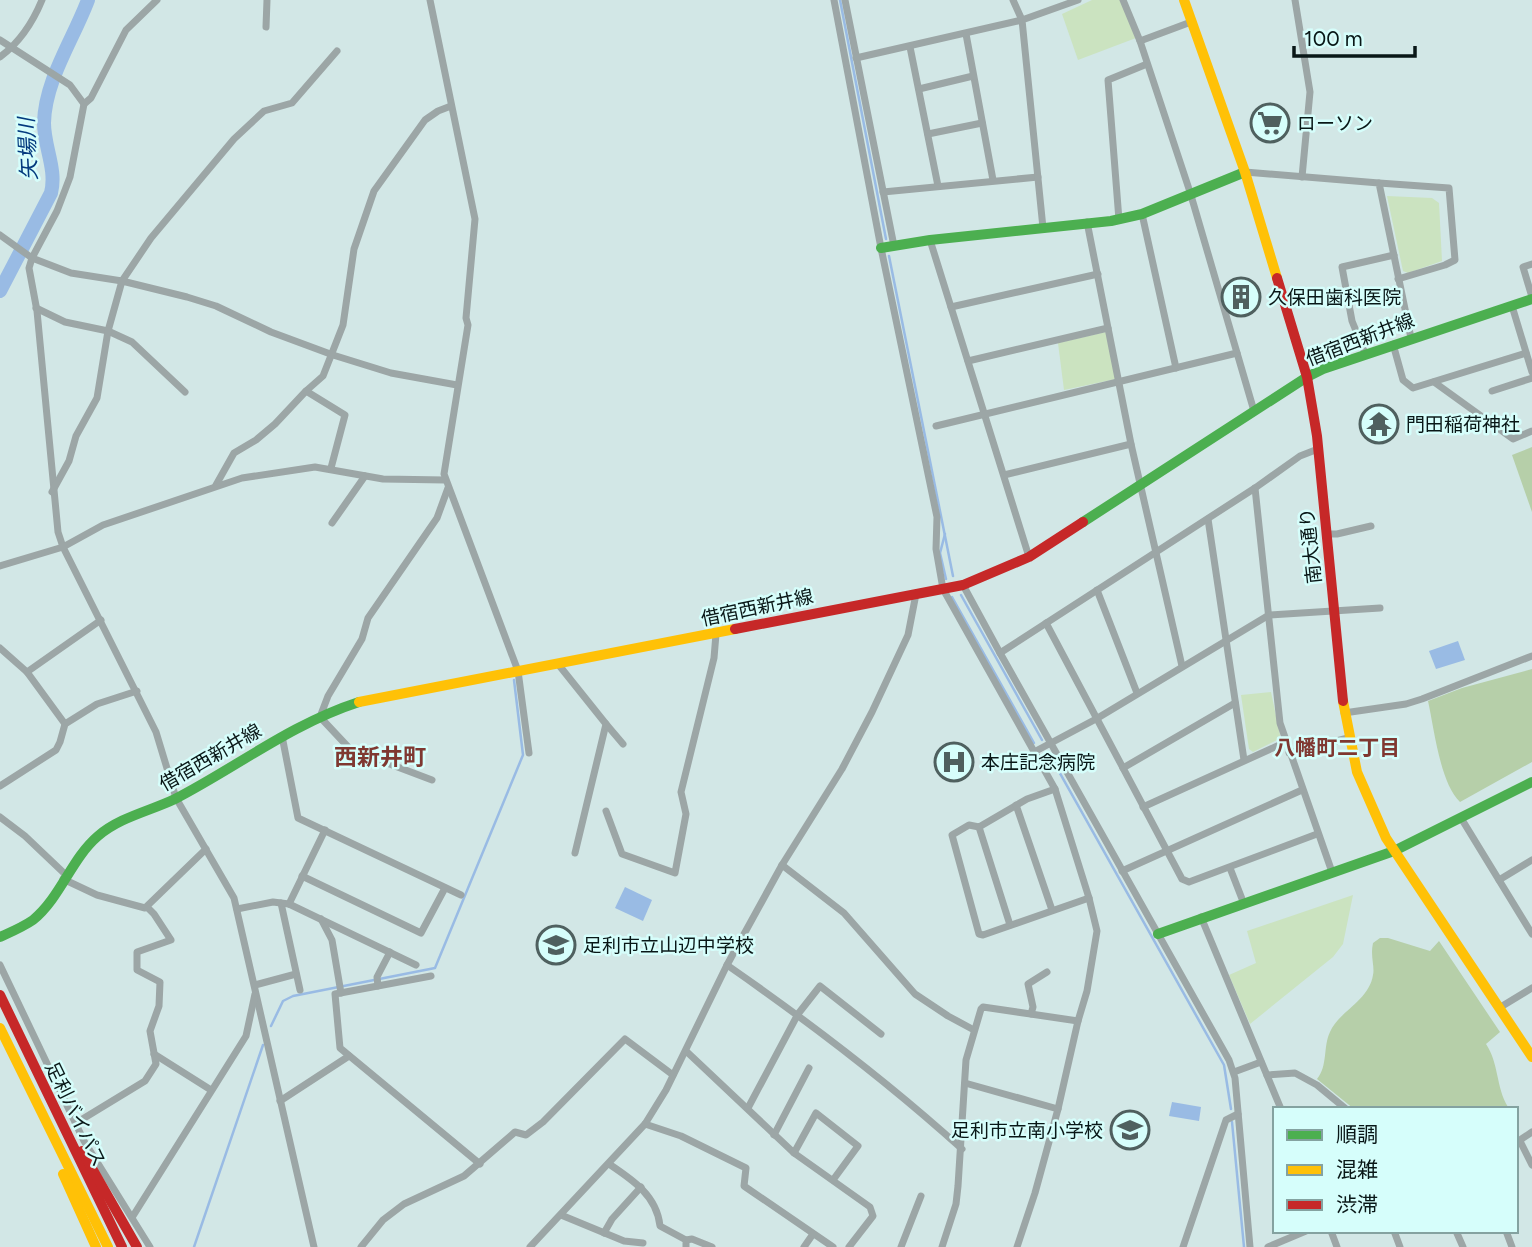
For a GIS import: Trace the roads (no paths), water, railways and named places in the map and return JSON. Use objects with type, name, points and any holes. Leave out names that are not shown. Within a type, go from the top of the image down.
[{"type":"main road","name":"南大通り","points":[[1184,0],[1245,172],[1307,377],[1318,449],[1344,713],[1357,772],[1394,852],[1532,1057]]},
{"type":"main road","points":[[881,248],[1119,219],[1142,214],[1190,192],[1245,172]]},
{"type":"main road","name":"借宿西新井線","points":[[0,937],[36,917],[101,834],[176,798],[320,717],[363,701],[963,585],[1029,557],[1307,377],[1365,353],[1532,298]]},
{"type":"main road","points":[[1158,934],[1394,852],[1532,782]]},
{"type":"main road","name":"足利バイパス","points":[[0,995],[122,1247]]},
{"type":"main road","name":"足利バイパス","points":[[0,1028],[108,1247]]},
{"type":"main road","points":[[29,1089],[96,1247]]},
{"type":"main road","points":[[45,1091],[137,1247]]},
{"type":"street","points":[[0,57],[12,48],[28,28],[42,0]]},
{"type":"street","points":[[157,0],[126,30],[91,98],[84,104],[71,177],[57,211],[30,257],[52,492],[63,547],[156,732],[176,798],[234,898],[314,1247]]},
{"type":"street","points":[[266,27],[267,0]]},
{"type":"street","points":[[430,0],[475,219],[466,318],[468,324],[457,385],[447,484],[437,518],[368,618],[362,639],[328,696],[320,717],[350,749],[432,780]]},
{"type":"street","points":[[834,0],[881,248],[937,517],[936,549],[943,589],[1055,789],[1095,918],[1097,941],[1087,991],[1058,1109],[1017,1247]]},
{"type":"street","points":[[845,0],[894,246]]},
{"type":"street","points":[[1013,0],[1022,20],[1043,228]]},
{"type":"street","points":[[856,58],[1022,20],[1078,0]]},
{"type":"street","points":[[1123,0],[1140,41],[1190,192],[1254,411]]},
{"type":"street","points":[[1295,0],[1310,92],[1302,177]]},
{"type":"street","points":[[1140,41],[1191,22]]},
{"type":"street","points":[[965,34],[993,180]]},
{"type":"street","points":[[0,40],[76,91],[84,104]]},
{"type":"street","points":[[910,47],[938,186]]},
{"type":"street","points":[[52,492],[69,461],[76,436],[97,398],[108,331],[122,281],[151,238],[234,139],[264,111],[292,103],[337,51]]},
{"type":"street","points":[[1119,219],[1108,80],[1147,64]]},
{"type":"street","points":[[919,89],[973,76]]},
{"type":"street","points":[[216,485],[234,453],[256,440],[323,376],[343,325],[354,249],[374,191],[425,120],[451,106]]},
{"type":"street","points":[[928,134],[982,123]]},
{"type":"street","points":[[1245,172],[1449,188],[1455,260],[1398,279]]},
{"type":"street","points":[[883,192],[1038,177]]},
{"type":"street","points":[[1379,183],[1411,338]]},
{"type":"street","points":[[1142,214],[1176,368]]},
{"type":"street","points":[[1087,222],[1131,444],[1182,666]]},
{"type":"street","points":[[0,235],[30,257],[71,273],[122,281],[216,306],[271,332],[333,355],[391,373],[457,385]]},
{"type":"street","points":[[930,240],[1029,557]]},
{"type":"street","points":[[1365,353],[1352,321],[1342,267],[1394,255]]},
{"type":"street","points":[[1532,264],[1523,267],[1532,298]]},
{"type":"street","points":[[951,307],[1098,274]]},
{"type":"street","points":[[1492,391],[1532,375],[1512,306]]},
{"type":"street","points":[[36,308],[65,322],[108,331],[132,342],[185,392]]},
{"type":"street","points":[[968,361],[1108,328]]},
{"type":"street","points":[[1392,344],[1406,384],[1413,388],[1526,353]]},
{"type":"street","points":[[936,426],[1237,353]]},
{"type":"street","points":[[1434,382],[1513,439],[1532,431]]},
{"type":"street","points":[[306,391],[345,415],[331,468]]},
{"type":"street","points":[[1004,475],[1131,444]]},
{"type":"street","points":[[1000,653],[1208,519],[1307,451],[1318,449]]},
{"type":"street","points":[[0,566],[63,547],[103,525],[242,478],[315,467],[383,479],[447,484]]},
{"type":"street","points":[[332,523],[365,476]]},
{"type":"street","points":[[447,484],[456,501],[518,671],[528,753]]},
{"type":"street","points":[[1255,488],[1280,723],[1332,872]]},
{"type":"street","points":[[1208,519],[1244,760]]},
{"type":"street","points":[[1327,534],[1371,526]]},
{"type":"street","points":[[963,585],[1234,1072],[1250,1247]]},
{"type":"street","points":[[1097,590],[1138,693]]},
{"type":"street","points":[[530,1247],[645,1124],[673,1076],[727,965],[782,865],[842,769],[872,712],[908,635],[916,594]]},
{"type":"street","points":[[1034,752],[1096,719],[1269,615],[1380,608]]},
{"type":"street","points":[[27,672],[100,620]]},
{"type":"street","points":[[1046,623],[1182,879],[1189,883],[1317,834]]},
{"type":"street","points":[[606,811],[622,853],[676,873],[686,814],[681,792],[715,658],[716,634]]},
{"type":"street","points":[[0,648],[27,672],[65,724]]},
{"type":"street","points":[[1344,713],[1406,704],[1532,656]]},
{"type":"street","points":[[558,664],[623,744]]},
{"type":"street","points":[[0,786],[56,750],[65,724],[97,704],[137,691]]},
{"type":"street","points":[[1123,768],[1235,703]]},
{"type":"street","points":[[575,853],[606,724]]},
{"type":"street","points":[[282,736],[298,818],[461,895]]},
{"type":"street","points":[[1289,753],[1348,738]]},
{"type":"street","points":[[1143,807],[1286,742]]},
{"type":"street","points":[[1055,789],[1016,805],[979,827],[969,825],[952,835],[979,934],[983,935],[1089,898]]},
{"type":"street","points":[[1122,871],[1302,790]]},
{"type":"street","points":[[1016,805],[1052,910]]},
{"type":"street","points":[[0,817],[25,836],[65,877],[97,895],[146,907],[154,914],[171,940],[138,953],[137,970],[160,982],[159,1006],[150,1031],[156,1064],[151,1074],[145,1081],[76,1124]]},
{"type":"street","points":[[1461,818],[1530,924],[1532,934]]},
{"type":"street","points":[[979,827],[1010,925]]},
{"type":"street","points":[[300,990],[285,904],[325,830]]},
{"type":"street","points":[[146,907],[206,849]]},
{"type":"street","points":[[1499,880],[1532,860]]},
{"type":"street","points":[[782,865],[844,913],[915,994],[974,1030]]},
{"type":"street","points":[[1230,868],[1244,904]]},
{"type":"street","points":[[302,876],[421,933],[445,888]]},
{"type":"street","points":[[237,909],[273,902],[285,904],[321,918],[416,965]]},
{"type":"street","points":[[1201,917],[1280,1107]]},
{"type":"street","points":[[321,918],[332,940],[341,993]]},
{"type":"street","points":[[378,986],[377,977],[390,952]]},
{"type":"street","points":[[0,965],[84,1141],[150,1247]]},
{"type":"street","points":[[727,965],[798,1014],[962,1149]]},
{"type":"street","points":[[1031,1014],[1033,1007],[1028,985],[1047,972]]},
{"type":"street","points":[[255,988],[296,974]]},
{"type":"street","points":[[431,975],[335,994],[340,1048],[480,1164]]},
{"type":"street","points":[[748,1108],[798,1014],[820,986],[881,1034]]},
{"type":"street","points":[[133,1216],[246,1036],[255,988]]},
{"type":"street","points":[[1499,1008],[1532,988]]},
{"type":"street","points":[[942,1247],[956,1204],[962,1149],[966,1059],[983,1007],[1078,1021]]},
{"type":"street","points":[[361,1247],[383,1220],[404,1204],[464,1176],[515,1132],[526,1135],[543,1122],[625,1039],[673,1076]]},
{"type":"street","points":[[686,1051],[794,1153],[870,1207],[873,1212],[870,1221],[849,1247]]},
{"type":"street","points":[[154,1054],[211,1090]]},
{"type":"street","points":[[280,1101],[349,1056]]},
{"type":"street","points":[[1234,1072],[1261,1062]]},
{"type":"street","points":[[774,1135],[809,1068]]},
{"type":"street","points":[[1267,1075],[1296,1073],[1317,1085],[1344,1107]]},
{"type":"street","points":[[965,1083],[1058,1109]]},
{"type":"street","points":[[794,1153],[816,1113],[858,1146],[833,1180]]},
{"type":"street","points":[[1183,1247],[1226,1120],[1238,1114]]},
{"type":"street","points":[[645,1124],[681,1136],[746,1168],[744,1186],[833,1247]]},
{"type":"street","points":[[1532,1132],[1518,1142],[1532,1165]]},
{"type":"street","points":[[609,1164],[641,1187],[657,1208],[660,1226],[686,1244],[692,1239],[712,1247]]},
{"type":"street","points":[[604,1233],[612,1219],[641,1187]]},
{"type":"street","points":[[901,1247],[921,1196]]},
{"type":"street","points":[[561,1215],[624,1241],[643,1243]]},
{"type":"street","points":[[1268,1247],[1286,1244],[1303,1233]]},
{"type":"street","points":[[804,1247],[813,1234]]},
{"type":"water","points":[[1458,641],[1465,660],[1436,669],[1429,651]]},
{"type":"water","points":[[625,887],[652,900],[643,921],[615,908]]},
{"type":"water","points":[[1172,1102],[1201,1107],[1199,1121],[1169,1116]]},
{"type":"waterway","name":"矢場川","points":[[0,291],[51,193],[52,175],[44,123],[49,91],[88,0]]},
{"type":"waterway","points":[[840,0],[886,239]]},
{"type":"waterway","points":[[889,256],[953,576]]},
{"type":"waterway","points":[[945,534],[940,553],[946,579]]},
{"type":"waterway","points":[[961,595],[1042,740]]},
{"type":"waterway","points":[[952,597],[1034,743]]},
{"type":"waterway","points":[[271,1026],[283,1001],[293,996],[435,968],[523,755],[514,680]]},
{"type":"waterway","points":[[1048,752],[1224,1065],[1231,1109]]},
{"type":"waterway","points":[[194,1247],[263,1045]]},
{"type":"waterway","points":[[1232,1122],[1244,1247]]},
{"type":"place","name":"ローソン","points":[[1270,123]]},
{"type":"place","name":"久保田歯科医院","points":[[1241,297]]},
{"type":"place","name":"門田稲荷神社","points":[[1379,424]]},
{"type":"place","name":"本庄記念病院","points":[[954,762]]},
{"type":"place","name":"足利市立山辺中学校","points":[[556,945]]},
{"type":"place","name":"足利市立南小学校","points":[[1130,1130]]},
{"type":"district","name":"八幡町二丁目","points":[[1337,748]]},
{"type":"district","name":"西新井町","points":[[380,757]]}]
